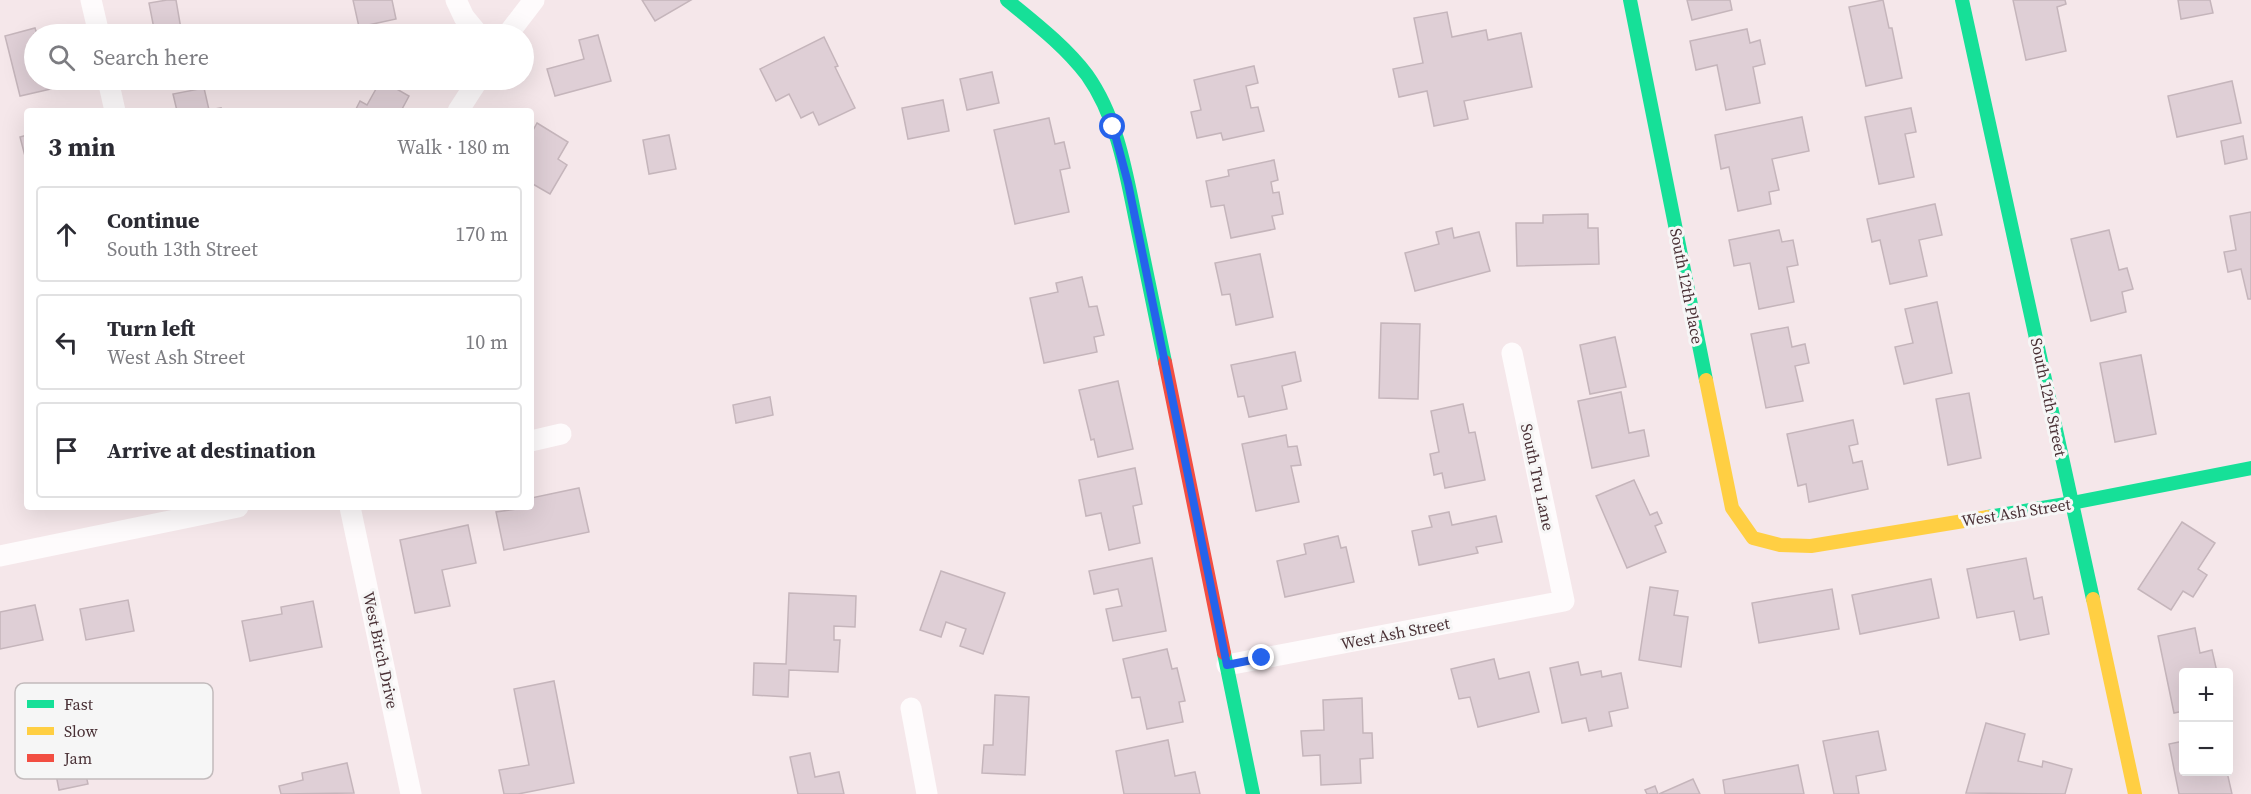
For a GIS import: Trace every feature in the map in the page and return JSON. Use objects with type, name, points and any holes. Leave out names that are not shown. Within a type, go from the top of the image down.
[{"type":"street","points":[[91,0],[97,24]]},
{"type":"street","points":[[456,0],[470,24]]},
{"type":"street","points":[[516,24],[534,0]]},
{"type":"street","points":[[1007,0],[1065,51],[1094,87],[1113,127],[1128,183],[1253,794]]},
{"type":"street","name":"South 12th Place","points":[[1630,0],[1732,508],[1752,538],[1780,545]]},
{"type":"street","name":"South 12th Street","points":[[1962,0],[2135,794]]},
{"type":"street","points":[[110,90],[114,108]]},
{"type":"street","points":[[460,108],[472,90]]},
{"type":"street","name":"South Tru Lane","points":[[1512,353],[1564,601]]},
{"type":"street","points":[[534,440],[561,434]]},
{"type":"street","name":"West Ash Street","points":[[1780,545],[1811,546],[2072,503],[2251,468]]},
{"type":"street","name":"West Birch Drive","points":[[351,510],[411,794]]},
{"type":"street","points":[[0,556],[200,511]]},
{"type":"street","name":"West Ash Street","points":[[1227,665],[1564,601]]},
{"type":"street","points":[[910,708],[927,794]]},
{"type":"building","points":[[176,0],[180,24],[153,24],[149,3]]},
{"type":"building","points":[[353,0],[392,0],[396,19],[373,24],[358,24]]},
{"type":"building","points":[[642,0],[691,0],[655,21]]},
{"type":"building","points":[[1687,0],[1730,0],[1732,10],[1692,20]]},
{"type":"building","points":[[1883,0],[1889,28],[1892,28],[1902,78],[1866,86],[1849,7]]},
{"type":"building","points":[[2013,0],[2065,0],[2066,4],[2057,7],[2066,51],[2026,60]]},
{"type":"building","points":[[2178,0],[2210,0],[2213,13],[2181,19]]},
{"type":"building","points":[[1447,12],[1452,37],[1486,30],[1488,40],[1521,33],[1532,87],[1464,101],[1468,119],[1434,126],[1427,91],[1399,97],[1393,69],[1423,63],[1414,18]]},
{"type":"building","points":[[1747,29],[1750,43],[1760,40],[1765,64],[1753,67],[1760,103],[1726,110],[1717,65],[1696,70],[1690,41]]},
{"type":"building","points":[[24,31],[24,90],[47,90],[20,96],[5,36]]},
{"type":"building","points":[[598,35],[611,81],[555,96],[547,69],[584,59],[579,40]]},
{"type":"building","points":[[824,37],[838,66],[835,67],[855,108],[819,125],[813,112],[801,118],[789,94],[776,101],[760,69]]},
{"type":"building","points":[[1254,66],[1258,83],[1246,86],[1251,108],[1258,107],[1264,131],[1223,140],[1221,133],[1197,138],[1191,112],[1201,110],[1194,80]]},
{"type":"building","points":[[992,72],[999,103],[967,110],[960,79]]},
{"type":"building","points":[[2232,81],[2241,123],[2177,137],[2168,96]]},
{"type":"building","points":[[204,90],[209,108],[176,108],[173,94]]},
{"type":"building","points":[[375,90],[398,90],[409,96],[403,108],[356,108],[360,101],[367,105]]},
{"type":"building","points":[[943,100],[949,131],[908,139],[902,108]]},
{"type":"building","points":[[1911,108],[1916,132],[1905,134],[1914,177],[1879,184],[1865,117]]},
{"type":"building","points":[[1802,117],[1809,151],[1772,159],[1779,190],[1769,192],[1771,204],[1738,211],[1729,167],[1721,169],[1715,135]]},
{"type":"building","points":[[1049,118],[1055,144],[1064,142],[1070,168],[1060,170],[1069,212],[1015,224],[994,130]]},
{"type":"building","points":[[537,123],[568,142],[558,159],[567,165],[550,194],[534,185],[534,128]]},
{"type":"building","points":[[669,135],[676,169],[649,174],[643,140]]},
{"type":"building","points":[[24,136],[24,152],[20,137]]},
{"type":"building","points":[[2243,136],[2247,159],[2225,164],[2221,141]]},
{"type":"building","points":[[1274,160],[1278,180],[1271,182],[1273,193],[1279,192],[1283,214],[1272,216],[1275,229],[1231,238],[1224,205],[1211,207],[1206,181],[1229,176],[1228,170]]},
{"type":"building","points":[[1935,204],[1942,235],[1919,240],[1927,276],[1890,284],[1880,240],[1872,242],[1867,219]]},
{"type":"building","points":[[2251,212],[2251,299],[2248,299],[2241,269],[2228,272],[2224,252],[2236,250],[2230,216]]},
{"type":"building","points":[[1588,214],[1588,228],[1598,228],[1599,264],[1517,266],[1516,223],[1543,223],[1543,215]]},
{"type":"building","points":[[1452,228],[1454,238],[1479,232],[1490,271],[1415,291],[1405,253],[1439,244],[1436,232]]},
{"type":"building","points":[[1779,230],[1782,242],[1793,240],[1798,265],[1787,267],[1794,302],[1759,309],[1750,263],[1734,266],[1729,240]]},
{"type":"building","points":[[2109,230],[2119,270],[2127,268],[2133,289],[2122,292],[2126,312],[2091,321],[2071,239]]},
{"type":"building","points":[[1260,254],[1273,317],[1236,325],[1230,294],[1222,295],[1215,263]]},
{"type":"building","points":[[1082,277],[1089,307],[1097,306],[1104,335],[1094,337],[1097,352],[1044,363],[1030,298],[1058,292],[1056,283]]},
{"type":"building","points":[[1937,302],[1952,373],[1904,384],[1895,347],[1913,343],[1905,309]]},
{"type":"building","points":[[1381,323],[1420,324],[1418,399],[1379,398]]},
{"type":"building","points":[[1788,327],[1792,347],[1805,344],[1809,363],[1795,366],[1803,401],[1766,408],[1751,334]]},
{"type":"building","points":[[1615,337],[1626,387],[1590,394],[1580,345]]},
{"type":"building","points":[[1295,352],[1301,381],[1282,386],[1287,409],[1249,417],[1244,396],[1238,397],[1231,365]]},
{"type":"building","points":[[2141,355],[2156,434],[2115,442],[2100,363]]},
{"type":"building","points":[[1118,381],[1133,449],[1098,457],[1094,439],[1091,440],[1079,390]]},
{"type":"building","points":[[1621,392],[1629,433],[1644,430],[1649,456],[1592,468],[1578,401]]},
{"type":"building","points":[[1969,393],[1981,458],[1948,465],[1936,399]]},
{"type":"building","points":[[770,397],[773,415],[736,423],[733,405]]},
{"type":"building","points":[[1463,404],[1469,433],[1475,432],[1485,480],[1445,488],[1442,473],[1434,475],[1430,454],[1439,452],[1431,411]]},
{"type":"building","points":[[1853,420],[1858,444],[1849,446],[1853,463],[1862,461],[1868,489],[1809,502],[1806,484],[1798,486],[1787,434]]},
{"type":"building","points":[[1286,435],[1288,447],[1297,446],[1301,465],[1291,466],[1299,502],[1256,511],[1242,444]]},
{"type":"building","points":[[1135,468],[1142,504],[1133,506],[1140,543],[1109,550],[1101,513],[1086,516],[1079,480]]},
{"type":"building","points":[[1634,480],[1650,515],[1657,512],[1662,523],[1655,526],[1666,552],[1627,568],[1596,496]]},
{"type":"building","points":[[579,488],[589,532],[504,550],[496,512],[534,510],[534,497]]},
{"type":"building","points":[[1449,512],[1452,525],[1496,516],[1502,542],[1476,547],[1478,553],[1419,565],[1412,531],[1432,527],[1429,516]]},
{"type":"building","points":[[2182,522],[2215,543],[2198,569],[2207,575],[2193,597],[2183,591],[2171,610],[2138,589]]},
{"type":"building","points":[[468,525],[476,563],[442,570],[450,606],[415,613],[400,540]]},
{"type":"building","points":[[1338,536],[1341,548],[1346,547],[1354,582],[1285,597],[1277,561],[1306,554],[1304,544]]},
{"type":"building","points":[[1152,558],[1166,631],[1113,641],[1106,609],[1122,606],[1118,589],[1094,594],[1089,571]]},
{"type":"building","points":[[2026,558],[2034,599],[2042,597],[2049,634],[2020,640],[2014,611],[1977,618],[1967,569]]},
{"type":"building","points":[[941,571],[1005,593],[983,654],[960,646],[966,629],[946,622],[941,637],[920,630]]},
{"type":"building","points":[[1931,579],[1939,618],[1860,634],[1852,595]]},
{"type":"building","points":[[1650,587],[1678,591],[1674,615],[1688,617],[1681,667],[1639,660]]},
{"type":"building","points":[[1832,589],[1839,629],[1759,643],[1752,603]]},
{"type":"building","points":[[789,593],[856,596],[855,627],[834,626],[834,640],[840,640],[838,672],[789,670],[788,697],[753,695],[754,663],[786,664]]},
{"type":"building","points":[[128,600],[134,631],[86,640],[80,609]]},
{"type":"building","points":[[313,601],[322,647],[250,661],[242,621],[282,614],[281,607]]},
{"type":"building","points":[[35,605],[43,640],[0,649],[0,612]]},
{"type":"building","points":[[2195,628],[2200,653],[2212,650],[2216,668],[2179,668],[2179,712],[2174,713],[2158,636]]},
{"type":"building","points":[[1167,649],[1172,669],[1177,668],[1185,701],[1179,702],[1183,722],[1147,729],[1140,697],[1132,698],[1123,659]]},
{"type":"building","points":[[1494,659],[1499,679],[1529,672],[1539,712],[1478,727],[1470,697],[1459,699],[1451,669]]},
{"type":"building","points":[[1578,662],[1581,675],[1601,671],[1602,677],[1621,673],[1628,708],[1609,712],[1612,726],[1589,731],[1586,718],[1562,723],[1550,668]]},
{"type":"building","points":[[554,681],[574,783],[518,794],[504,794],[499,770],[529,765],[514,689]]},
{"type":"building","points":[[995,695],[1029,697],[1025,775],[982,773],[984,745],[993,745]]},
{"type":"building","points":[[1362,698],[1363,733],[1372,733],[1373,758],[1360,759],[1361,783],[1321,785],[1320,755],[1303,756],[1301,731],[1324,730],[1323,700]]},
{"type":"building","points":[[1986,723],[2025,734],[2018,761],[2042,767],[2043,761],[2072,769],[2065,794],[1966,793]]},
{"type":"building","points":[[1878,731],[1886,770],[1856,776],[1859,794],[1834,794],[1823,741]]},
{"type":"building","points":[[1168,740],[1175,776],[1195,772],[1200,794],[1124,794],[1116,751]]},
{"type":"building","points":[[2179,742],[2179,776],[2228,776],[2232,794],[2179,794],[2169,744]]},
{"type":"building","points":[[810,753],[815,777],[839,772],[844,794],[798,794],[790,757]]},
{"type":"building","points":[[347,763],[354,793],[281,794],[279,786],[303,780],[302,773]]},
{"type":"building","points":[[1798,765],[1804,794],[1725,794],[1723,780]]},
{"type":"building","points":[[57,779],[87,779],[88,784],[59,790]]},
{"type":"building","points":[[1693,779],[1700,794],[1659,794]]},
{"type":"building","points":[[1655,786],[1658,794],[1647,794],[1645,790]]},
{"type":"traffic: fast","points":[[1007,0],[1069,54],[1087,75],[1107,111],[1125,171],[1165,362]]},
{"type":"traffic: fast","points":[[1630,0],[1706,380]]},
{"type":"traffic: fast","points":[[1962,0],[2093,599]]},
{"type":"traffic: fast","points":[[1988,517],[2251,468]]},
{"type":"traffic: fast","points":[[1224,653],[1253,794]]},
{"type":"traffic: slow","points":[[1706,380],[1732,508],[1753,538],[1780,545],[1811,546],[1988,517]]},
{"type":"traffic: slow","points":[[2093,599],[2135,794]]},
{"type":"traffic: jam","points":[[1165,362],[1224,653]]},
{"type":"route","points":[[1113,127],[1128,183],[1227,665],[1262,658]]}]
